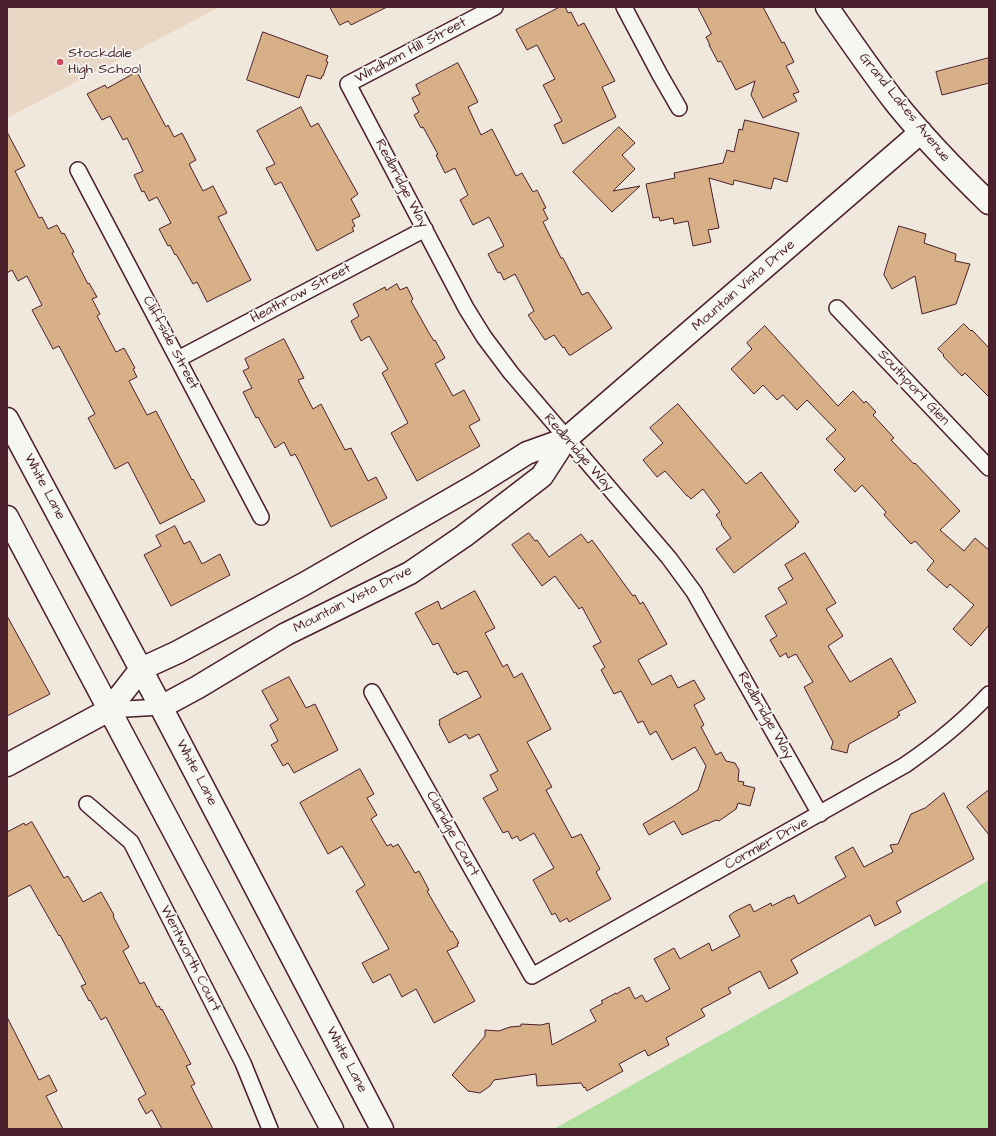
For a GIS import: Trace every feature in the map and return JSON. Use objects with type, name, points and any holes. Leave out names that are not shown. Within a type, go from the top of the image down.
[{"type":"street","name":"Windham Hill Street","points":[[348,84],[495,7]]},
{"type":"street","points":[[624,7],[679,108]]},
{"type":"street","name":"Grand Lakes Avenue","points":[[827,7],[859,54],[895,102],[921,132],[989,203]]},
{"type":"street","name":"Redbridge Way","points":[[348,84],[466,308],[484,337],[515,379],[669,558],[694,592],[820,814]]},
{"type":"street","name":"Mountain Vista Drive","points":[[109,710],[161,707],[198,687],[286,634],[410,573],[464,536],[542,476],[566,439],[921,132]]},
{"type":"street","name":"Cliffside Street","points":[[78,170],[261,517]]},
{"type":"street","name":"Heathrow Street","points":[[178,359],[425,229]]},
{"type":"street","name":"Southport Glen","points":[[837,308],[989,468]]},
{"type":"street","name":"White Lane","points":[[7,419],[161,707],[382,1129]]},
{"type":"street","name":"Mountain Vista Drive","points":[[7,765],[109,710],[141,670],[178,652],[304,584],[470,488],[526,453],[566,439]]},
{"type":"street","points":[[7,516],[332,1129]]},
{"type":"street","name":"Claridge Court","points":[[372,692],[532,976]]},
{"type":"street","name":"Cormier Drive","points":[[532,976],[905,765],[940,740],[973,712],[989,694]]},
{"type":"street","name":"Wentworth Court","points":[[87,804],[131,842],[243,1063],[270,1129]]},
{"type":"shaded area","name":"Stockdale High School","points":[[7,7],[220,7],[7,118]]},
{"type":"green space","points":[[989,880],[989,1129],[554,1129],[841,967]]},
{"type":"building","points":[[330,7],[387,7],[351,25],[348,21],[340,25]]},
{"type":"building","points":[[560,7],[565,7],[568,13],[571,12],[578,26],[584,23],[615,81],[602,87],[616,117],[563,144],[554,125],[562,121],[543,85],[555,79],[537,45],[527,50],[516,30]]},
{"type":"building","points":[[698,7],[763,7],[794,62],[786,66],[799,92],[793,94],[797,101],[763,118],[751,95],[755,81],[736,90],[721,61],[718,62],[709,45],[706,37],[711,34]]},
{"type":"building","points":[[263,32],[328,56],[326,61],[328,62],[321,79],[307,75],[299,98],[247,80]]},
{"type":"building","points":[[989,58],[989,83],[942,95],[936,72]]},
{"type":"building","points":[[458,63],[478,102],[468,107],[481,135],[492,129],[516,176],[522,173],[533,192],[537,190],[546,208],[543,209],[548,219],[543,222],[561,258],[563,258],[582,295],[588,292],[612,328],[571,355],[569,355],[564,347],[563,348],[554,335],[545,340],[528,315],[534,311],[515,274],[504,280],[500,272],[498,273],[488,254],[504,246],[489,217],[473,225],[460,200],[468,195],[455,168],[445,173],[436,155],[438,154],[423,127],[421,128],[414,115],[419,112],[412,98],[420,94],[416,85]]},
{"type":"building","points":[[137,72],[166,127],[168,125],[174,137],[182,133],[196,160],[189,164],[203,191],[213,186],[227,213],[218,217],[251,280],[207,302],[197,282],[193,284],[176,254],[175,255],[170,245],[168,246],[159,229],[171,223],[157,197],[149,201],[144,191],[142,192],[134,175],[143,171],[127,138],[123,140],[110,116],[102,120],[87,94],[105,85],[107,88]]},
{"type":"building","points":[[301,107],[311,127],[318,123],[358,194],[351,199],[360,216],[352,220],[355,226],[352,228],[354,231],[317,251],[281,182],[275,185],[266,168],[275,164],[257,131]]},
{"type":"building","points":[[745,120],[799,133],[787,182],[774,178],[771,189],[734,180],[733,185],[709,178],[719,228],[708,230],[711,242],[693,246],[688,221],[674,224],[673,218],[660,221],[659,217],[653,218],[646,184],[675,178],[674,173],[723,163],[727,150],[734,152],[739,129],[742,130]]},
{"type":"building","points":[[619,127],[635,143],[622,155],[635,169],[613,191],[640,186],[612,212],[573,172]]},
{"type":"building","points":[[7,132],[25,166],[15,171],[39,218],[42,217],[48,229],[57,225],[62,234],[64,233],[74,252],[72,253],[88,284],[89,283],[97,297],[92,299],[100,314],[97,316],[116,352],[124,348],[135,368],[133,369],[137,377],[129,381],[147,415],[156,411],[192,480],[193,479],[205,501],[160,524],[128,462],[115,469],[88,418],[95,414],[59,346],[53,349],[32,310],[42,305],[27,276],[18,281],[12,270],[7,273]]},
{"type":"building","points":[[899,226],[926,234],[924,243],[956,254],[955,261],[970,264],[956,304],[922,314],[915,276],[892,289],[884,275]]},
{"type":"building","points":[[397,284],[400,290],[407,287],[413,299],[411,301],[445,358],[435,364],[453,396],[464,390],[480,420],[469,426],[480,446],[417,481],[391,433],[408,423],[382,373],[388,369],[369,336],[361,341],[351,321],[359,316],[353,304],[385,287],[386,290]]},
{"type":"building","points":[[964,324],[971,331],[972,330],[989,348],[989,397],[965,373],[962,376],[938,349]]},
{"type":"building","points":[[765,326],[838,406],[853,391],[864,403],[866,401],[876,412],[873,415],[894,438],[891,440],[960,511],[940,530],[964,551],[975,538],[989,550],[989,625],[971,646],[953,629],[974,605],[950,584],[947,588],[927,570],[934,561],[915,541],[911,544],[884,515],[886,512],[862,485],[855,492],[834,470],[845,459],[826,439],[836,430],[807,400],[797,410],[783,395],[777,400],[763,385],[754,394],[731,369],[752,349],[747,343]]},
{"type":"building","points":[[284,339],[304,378],[298,380],[313,409],[321,404],[345,450],[351,448],[368,481],[376,477],[387,498],[331,527],[295,454],[291,456],[284,442],[275,448],[258,417],[256,418],[243,392],[252,388],[243,371],[249,368],[245,359]]},
{"type":"building","points":[[678,404],[746,484],[761,472],[799,522],[795,525],[796,526],[734,573],[716,549],[731,538],[716,515],[720,512],[703,489],[691,499],[665,471],[657,477],[643,460],[663,443],[650,428]]},
{"type":"building","points":[[175,526],[184,544],[190,541],[202,564],[220,554],[230,575],[171,606],[144,555],[161,546],[156,536]]},
{"type":"building","points":[[529,533],[535,541],[537,540],[549,557],[581,534],[588,543],[592,540],[633,596],[635,595],[640,604],[643,602],[667,644],[638,660],[652,685],[671,675],[678,688],[694,680],[705,699],[694,705],[704,725],[701,727],[716,755],[721,752],[726,761],[735,763],[739,770],[738,781],[744,782],[743,785],[755,788],[750,806],[738,803],[736,809],[719,821],[716,820],[682,835],[674,821],[649,835],[643,824],[698,790],[706,766],[695,747],[672,760],[656,731],[650,735],[643,721],[638,723],[621,691],[614,694],[601,670],[605,667],[593,646],[601,642],[582,607],[579,609],[555,576],[542,586],[512,545]]},
{"type":"building","points":[[805,553],[836,603],[826,609],[843,636],[828,646],[850,682],[891,658],[916,702],[898,712],[900,715],[897,716],[898,717],[849,744],[847,753],[831,749],[833,742],[804,687],[813,682],[796,654],[788,658],[786,653],[780,657],[770,640],[777,636],[765,616],[787,603],[778,588],[793,579],[785,565]]},
{"type":"building","points":[[475,591],[495,628],[485,633],[503,667],[507,664],[514,678],[522,673],[551,729],[527,742],[552,787],[546,790],[572,838],[581,834],[600,869],[596,872],[611,899],[569,922],[567,918],[560,922],[555,913],[552,915],[533,880],[554,868],[534,833],[520,841],[517,836],[512,839],[508,831],[503,833],[483,798],[498,790],[490,775],[498,771],[479,734],[469,739],[466,734],[449,743],[439,724],[439,720],[481,697],[467,671],[457,675],[456,672],[454,673],[438,643],[433,645],[415,613],[438,601],[441,609]]},
{"type":"building","points":[[7,616],[50,694],[7,716]]},
{"type":"building","points":[[289,677],[306,708],[315,704],[338,750],[294,773],[288,763],[283,766],[271,745],[278,741],[270,725],[278,720],[262,691]]},
{"type":"building","points":[[360,769],[374,794],[367,798],[377,815],[371,819],[387,846],[391,844],[393,847],[398,844],[415,873],[419,871],[429,890],[427,891],[459,943],[457,944],[458,946],[447,951],[475,1001],[434,1023],[416,989],[402,997],[390,974],[373,983],[362,963],[389,949],[356,891],[365,885],[342,846],[328,854],[300,803]]},
{"type":"building","points":[[989,790],[989,835],[967,807]]},
{"type":"building","points":[[944,793],[974,859],[896,902],[901,912],[875,926],[870,915],[791,960],[798,973],[769,989],[760,971],[728,988],[731,993],[701,1009],[705,1016],[666,1038],[669,1045],[648,1056],[645,1050],[619,1064],[623,1071],[587,1091],[581,1083],[537,1086],[536,1074],[494,1080],[490,1086],[480,1093],[468,1091],[452,1075],[485,1036],[485,1030],[499,1031],[510,1027],[521,1026],[521,1024],[541,1025],[549,1023],[552,1045],[596,1021],[590,1010],[603,1003],[601,1001],[616,993],[629,987],[635,999],[642,995],[646,1002],[670,989],[654,959],[674,948],[680,959],[709,943],[712,951],[740,936],[729,916],[734,912],[750,904],[754,912],[771,903],[772,906],[794,895],[798,904],[846,877],[835,857],[853,847],[864,867],[893,852],[890,845],[898,844],[911,814],[925,808]]},
{"type":"building","points":[[32,822],[64,878],[68,876],[83,902],[101,892],[129,947],[123,951],[140,984],[144,982],[157,1007],[159,1006],[161,1010],[162,1009],[191,1064],[186,1066],[195,1084],[191,1086],[213,1129],[162,1129],[152,1110],[146,1114],[138,1099],[146,1094],[106,1017],[101,1020],[90,1000],[89,1001],[81,986],[86,984],[60,935],[59,936],[30,885],[7,897],[7,832],[24,823],[25,825]]},
{"type":"building","points":[[7,1017],[39,1080],[49,1075],[57,1091],[46,1096],[63,1129],[7,1129]]},
{"type":"place","name":"Stockdale High School","points":[[60,62]]}]
